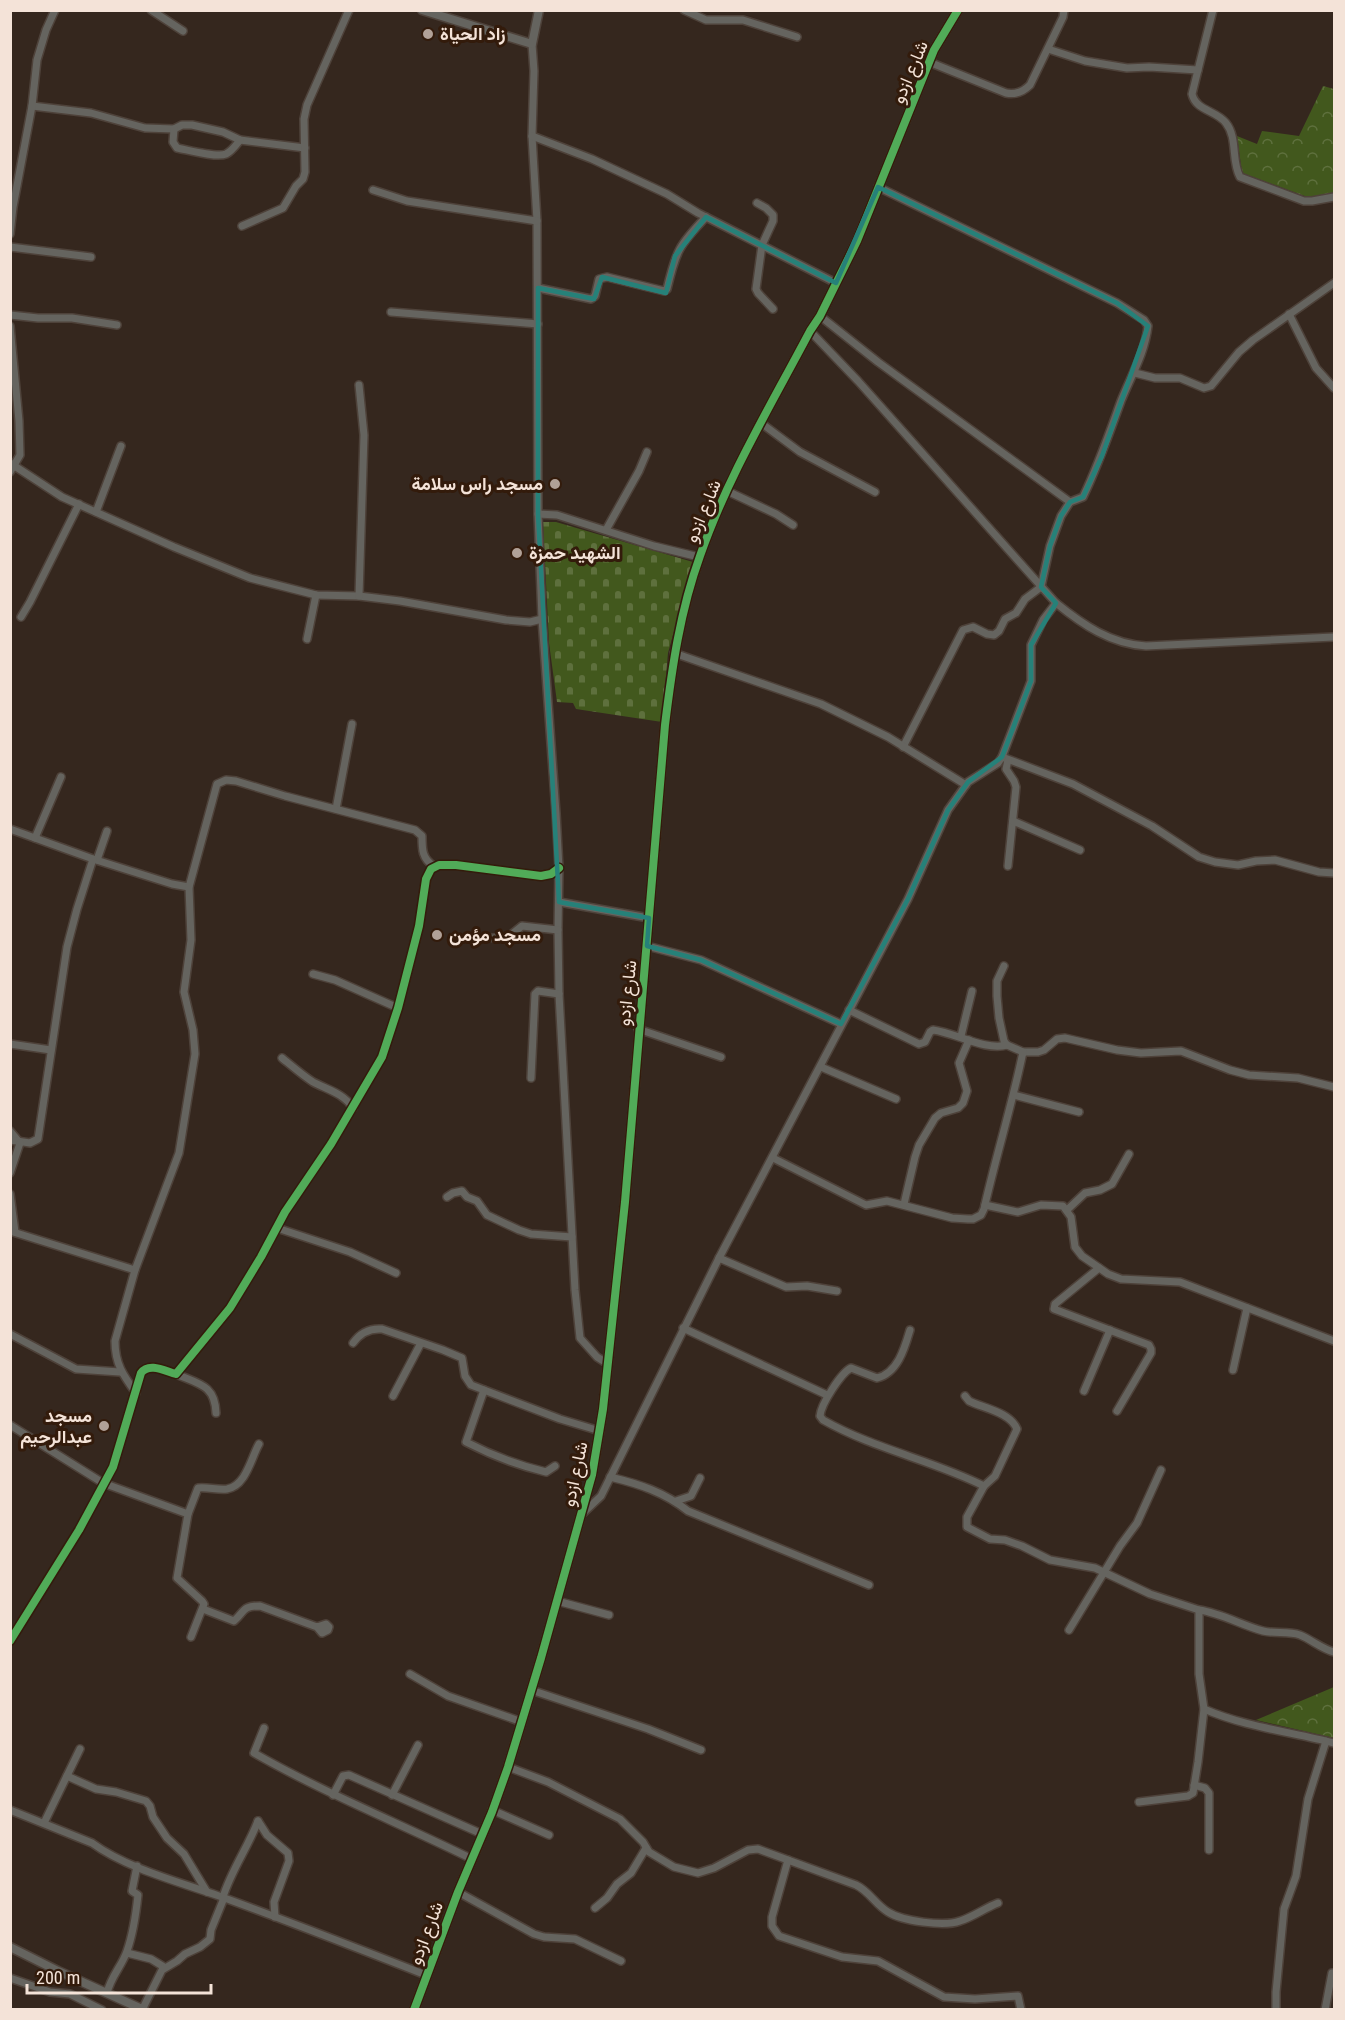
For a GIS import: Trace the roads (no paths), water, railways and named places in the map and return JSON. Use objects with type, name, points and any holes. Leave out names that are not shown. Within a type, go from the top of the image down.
[{"type":"street","points":[[10,234],[32,106],[37,60],[55,10]]},
{"type":"street","points":[[151,10],[183,31]]},
{"type":"street","points":[[242,226],[283,208],[303,179],[305,172],[304,119],[307,105],[349,10]]},
{"type":"street","points":[[422,10],[532,44]]},
{"type":"street","points":[[539,10],[532,44],[534,71],[532,136],[538,288],[538,514],[542,619],[554,768],[559,868],[559,994],[577,1318],[580,1338],[597,1357],[608,1364]]},
{"type":"street","points":[[684,10],[706,20],[743,20],[796,37]]},
{"type":"street","name":"شارع ازدو","points":[[414,2010],[508,1767],[592,1475],[600,1431],[625,1202],[665,725],[674,653],[684,611],[699,557],[727,491],[857,241],[934,50],[958,10]]},
{"type":"street","points":[[929,62],[1014,94],[1025,90],[1030,86],[1063,17],[1064,10]]},
{"type":"street","points":[[1213,10],[1192,94],[1193,100],[1201,107],[1221,116],[1228,125],[1240,177],[1304,201],[1335,197]]},
{"type":"street","points":[[1048,49],[1085,61],[1127,68],[1149,66],[1198,70]]},
{"type":"street","points":[[32,106],[91,113],[145,128],[174,129],[182,125],[204,127],[240,140],[305,147]]},
{"type":"street","points":[[174,129],[173,142],[177,148],[223,155],[228,153],[240,140]]},
{"type":"street","points":[[532,136],[592,159],[667,194],[706,217],[836,283]]},
{"type":"street","points":[[878,187],[1117,303],[1144,320],[1148,326],[1135,373],[1122,399],[1102,456],[1083,497],[1070,502],[1061,516],[1050,546],[1041,586],[1025,599],[1016,613],[1005,619],[999,631],[994,635],[973,627],[963,630],[903,747]]},
{"type":"street","points":[[373,190],[407,201],[537,221]]},
{"type":"street","points":[[757,203],[773,215],[773,221],[762,245],[756,289],[773,309]]},
{"type":"street","points":[[538,288],[591,299],[595,296],[599,279],[606,277],[664,291],[667,289],[675,256],[685,238],[706,217]]},
{"type":"street","points":[[10,247],[91,257]]},
{"type":"street","points":[[1135,373],[1155,378],[1180,378],[1204,388],[1211,386],[1239,352],[1335,283]]},
{"type":"street","points":[[392,312],[538,324]]},
{"type":"street","points":[[1289,314],[1316,368],[1335,388]]},
{"type":"street","points":[[10,315],[72,318],[117,325]]},
{"type":"street","points":[[820,316],[878,362],[1070,502]]},
{"type":"street","points":[[10,326],[20,455],[12,467],[45,488],[174,547],[250,578],[316,595],[359,596],[400,601],[506,620],[530,622],[542,619]]},
{"type":"street","points":[[810,331],[858,381],[1056,603],[1083,625],[1129,645],[1335,637]]},
{"type":"street","points":[[359,385],[364,435],[359,596]]},
{"type":"street","points":[[761,423],[800,452],[875,492]]},
{"type":"street","points":[[96,512],[121,446]]},
{"type":"street","points":[[606,530],[647,452]]},
{"type":"street","points":[[727,491],[776,514],[793,525]]},
{"type":"street","points":[[21,617],[79,504]]},
{"type":"street","points":[[538,514],[557,515],[654,546],[699,557]]},
{"type":"street","points":[[307,639],[316,595]]},
{"type":"street","points":[[1008,866],[1016,787],[1006,769],[1005,759],[1031,681],[1031,645],[1043,620],[1056,603]]},
{"type":"street","points":[[674,653],[821,704],[903,747],[966,784]]},
{"type":"street","points":[[336,809],[352,724]]},
{"type":"street","points":[[582,1514],[601,1496],[683,1328],[908,899],[948,810],[966,784],[1005,759],[1073,783],[1145,822],[1199,856],[1215,862],[1238,865],[1275,860],[1319,872],[1335,873]]},
{"type":"street","points":[[35,838],[61,777]]},
{"type":"street","points":[[136,1393],[120,1372],[115,1341],[135,1270],[179,1153],[195,1054],[193,1030],[184,992],[191,940],[189,887],[217,784],[226,780],[236,781],[419,832],[422,836],[425,858],[434,866],[456,865],[541,876],[551,874],[559,868]]},
{"type":"street","points":[[1012,821],[1080,850]]},
{"type":"street","points":[[10,829],[172,884],[189,887]]},
{"type":"street","points":[[10,1140],[30,1143],[38,1139],[67,947],[77,909],[107,831]]},
{"type":"street","points":[[176,1374],[230,1308],[382,1057],[398,1008],[419,926],[426,879],[434,866]]},
{"type":"street","points":[[559,902],[649,918]]},
{"type":"street","points":[[493,938],[507,938],[522,926],[558,930]]},
{"type":"street","points":[[647,946],[700,960],[841,1024]]},
{"type":"street","points":[[1004,966],[997,981],[997,996],[999,1018],[1007,1046]]},
{"type":"street","points":[[313,974],[334,980],[398,1008]]},
{"type":"street","points":[[531,1078],[535,994],[538,991],[559,994]]},
{"type":"street","points":[[961,1036],[972,991]]},
{"type":"street","points":[[849,1010],[919,1044],[924,1042],[933,1030],[1000,1047],[1007,1046],[1023,1052],[1038,1052],[1057,1039],[1065,1038],[1117,1050],[1142,1053],[1181,1051],[1249,1075],[1298,1078],[1335,1087]]},
{"type":"street","points":[[638,1029],[721,1057]]},
{"type":"street","points":[[904,1204],[919,1145],[934,1118],[941,1113],[958,1108],[963,1103],[967,1092],[959,1063],[969,1040]]},
{"type":"street","points":[[10,1044],[51,1050]]},
{"type":"street","points":[[773,1158],[866,1205],[871,1206],[887,1201],[952,1218],[973,1219],[981,1215],[985,1205],[1023,1052]]},
{"type":"street","points":[[282,1058],[315,1083],[332,1089],[353,1108]]},
{"type":"street","points":[[821,1067],[896,1099]]},
{"type":"street","points":[[1014,1095],[1079,1112]]},
{"type":"street","points":[[10,1131],[20,1143]]},
{"type":"street","points":[[10,1173],[20,1143]]},
{"type":"street","points":[[1067,1210],[1085,1193],[1113,1184],[1129,1154]]},
{"type":"street","points":[[447,1197],[462,1191],[467,1197],[477,1201],[487,1215],[519,1230],[531,1234],[572,1237]]},
{"type":"street","points":[[10,1194],[13,1232],[135,1270]]},
{"type":"street","points":[[985,1205],[1018,1212],[1041,1205],[1063,1206],[1071,1217],[1074,1247],[1099,1268],[1121,1279],[1180,1282],[1335,1341]]},
{"type":"street","points":[[277,1228],[350,1252],[396,1273]]},
{"type":"street","points":[[719,1258],[786,1287],[837,1291]]},
{"type":"street","points":[[1099,1268],[1055,1304],[1054,1309],[1149,1345],[1152,1349],[1117,1411]]},
{"type":"street","points":[[1233,1370],[1247,1308]]},
{"type":"street","points":[[683,1328],[827,1395]]},
{"type":"street","points":[[353,1343],[359,1335],[374,1329],[388,1330],[462,1358],[467,1381],[471,1385],[560,1419],[600,1431]]},
{"type":"street","points":[[910,1329],[903,1354],[885,1375],[877,1378],[851,1368],[844,1373],[827,1395],[820,1416],[823,1420],[867,1443],[953,1472],[984,1486]]},
{"type":"street","points":[[1084,1391],[1110,1330]]},
{"type":"street","points":[[10,1334],[76,1369],[120,1372]]},
{"type":"street","points":[[393,1396],[421,1343]]},
{"type":"street","points":[[10,1641],[79,1530],[113,1467],[144,1368],[149,1367],[176,1374],[208,1390],[214,1395],[216,1413]]},
{"type":"street","points":[[484,1390],[466,1442],[505,1461],[526,1468],[546,1472],[555,1466]]},
{"type":"street","points":[[965,1396],[969,1401],[1007,1417],[1017,1429],[995,1476],[984,1486],[967,1517],[967,1527],[972,1531],[990,1539],[1005,1540],[1022,1546],[1050,1560],[1080,1564],[1105,1571],[1150,1594],[1199,1610],[1210,1611],[1241,1624],[1267,1632],[1290,1632],[1335,1652]]},
{"type":"street","points":[[10,1425],[104,1483],[188,1514]]},
{"type":"street","points":[[191,1637],[203,1609],[202,1601],[177,1578],[188,1514],[198,1488],[222,1489],[236,1486],[243,1479],[259,1444]]},
{"type":"street","points":[[1069,1630],[1120,1546],[1137,1523],[1161,1470]]},
{"type":"street","points":[[610,1477],[641,1485],[676,1501],[688,1511],[869,1585]]},
{"type":"street","points":[[676,1501],[691,1496],[700,1478]]},
{"type":"street","points":[[556,1601],[609,1615]]},
{"type":"street","points":[[203,1609],[234,1621],[241,1611],[252,1606],[260,1606],[317,1627]]},
{"type":"street","points":[[1139,1802],[1188,1796],[1193,1792],[1204,1709],[1199,1674],[1199,1610]]},
{"type":"street","points":[[410,1674],[448,1696],[522,1722]]},
{"type":"street","points":[[531,1690],[648,1729],[700,1750]]},
{"type":"street","points":[[1204,1709],[1335,1743]]},
{"type":"street","points":[[264,1728],[254,1753],[333,1795],[380,1814],[472,1859]]},
{"type":"street","points":[[1276,2010],[1277,1971],[1284,1909],[1296,1876],[1308,1799],[1326,1741]]},
{"type":"street","points":[[392,1795],[418,1745]]},
{"type":"street","points":[[44,1823],[80,1749]]},
{"type":"street","points":[[508,1767],[548,1782],[620,1819],[654,1856],[674,1867],[698,1873],[714,1868],[748,1850],[758,1849],[862,1888],[888,1912],[911,1920],[960,1922],[980,1910],[998,1904]]},
{"type":"street","points":[[333,1795],[343,1776],[346,1775],[482,1834]]},
{"type":"street","points":[[67,1776],[96,1789],[117,1792],[146,1801],[153,1817],[167,1838],[184,1854],[207,1892]]},
{"type":"street","points":[[1194,1785],[1205,1788],[1209,1793],[1209,1850]]},
{"type":"street","points":[[10,1810],[92,1843],[113,1857],[426,1975]]},
{"type":"street","points":[[492,1810],[549,1835]]},
{"type":"street","points":[[10,1947],[143,2009],[164,1967],[210,1939],[228,1879],[240,1861],[258,1821],[267,1835],[288,1853],[289,1861],[274,1902],[275,1917]]},
{"type":"street","points":[[594,1908],[631,1873],[646,1848]]},
{"type":"street","points":[[788,1860],[772,1917],[772,1926],[779,1936],[842,1957],[878,1961],[944,1997],[975,1999],[1018,1996],[1021,2010]]},
{"type":"street","points":[[107,1993],[110,1981],[127,1953],[137,1907],[138,1895],[132,1891],[137,1866]]},
{"type":"street","points":[[458,1892],[534,1934],[575,1939],[621,1961]]},
{"type":"street","points":[[127,1953],[151,1959],[164,1967]]},
{"type":"street","points":[[1325,2010],[1332,1973]]},
{"type":"street","points":[[10,1978],[50,1992],[70,1994],[102,2010]]},
{"type":"place","name":"زاد الحياة","points":[[428,34]]},
{"type":"place","name":"مسجد راس سلامة","points":[[555,484]]},
{"type":"place","name":"الشهيد حمزة","points":[[517,553]]},
{"type":"place","name":"مسجد مؤمن","points":[[437,935]]},
{"type":"place","name":"مسجد عبدالرحيم","points":[[104,1426]]}]
